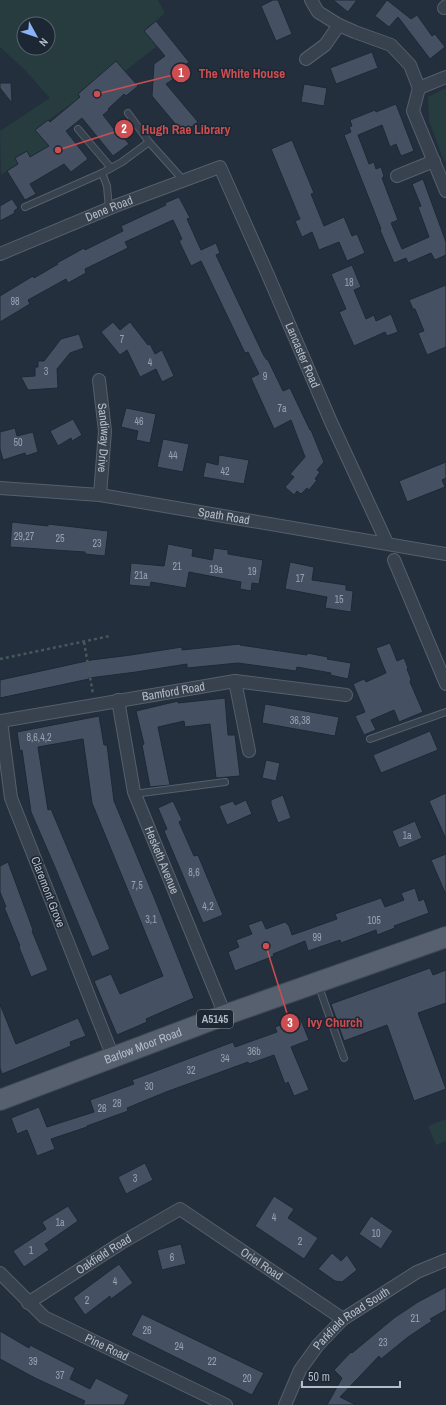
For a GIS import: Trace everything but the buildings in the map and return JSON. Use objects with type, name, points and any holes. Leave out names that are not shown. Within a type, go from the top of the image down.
[{"type":"main road","name":"Barlow Moor Road","points":[[0,1099],[225,1015],[446,937]]},
{"type":"street","points":[[311,0],[318,12],[339,25],[391,45],[410,65],[419,88],[413,111],[446,191]]},
{"type":"street","points":[[306,59],[325,45],[339,25]]},
{"type":"street","points":[[419,88],[446,77]]},
{"type":"street","points":[[397,176],[434,161]]},
{"type":"street","name":"Dene Road","points":[[0,254],[109,209],[220,167]]},
{"type":"street","name":"Lancaster Road","points":[[220,167],[268,274],[331,422],[387,543]]},
{"type":"street","name":"Sandiway Drive","points":[[99,380],[105,430],[100,495]]},
{"type":"street","name":"Spath Road","points":[[0,488],[100,495],[446,554]]},
{"type":"street","points":[[394,560],[446,684]]},
{"type":"street","points":[[235,681],[249,751]]},
{"type":"street","name":"Bamford Road","points":[[1,721],[235,681],[346,695]]},
{"type":"street","name":"Hesketh Avenue","points":[[118,700],[134,794],[225,1015]]},
{"type":"street","name":"Claremont Grove","points":[[1,721],[6,799],[113,1057]]},
{"type":"street","name":"Oakfield Road","points":[[28,1302],[121,1243],[180,1209]]},
{"type":"street","name":"Oriel Road","points":[[180,1209],[343,1319]]},
{"type":"street","name":"Parkfield Road South","points":[[286,1405],[300,1370],[318,1345],[343,1319],[417,1272],[446,1260]]},
{"type":"street","name":"Pine Road","points":[[0,1273],[44,1317],[226,1405]]},
{"type":"lane","points":[[128,113],[149,142],[184,181]]},
{"type":"lane","points":[[78,129],[112,168]]},
{"type":"lane","points":[[25,207],[112,168],[149,142]]},
{"type":"lane","points":[[102,173],[107,186],[109,209]]},
{"type":"lane","points":[[370,739],[446,712]]},
{"type":"lane","points":[[134,794],[225,782]]},
{"type":"lane","points":[[318,983],[344,1058]]},
{"type":"path","points":[[0,659],[110,636]]},
{"type":"path","points":[[84,642],[95,704]]},
{"type":"green space","points":[[0,0],[158,0],[165,13],[144,31],[157,46],[125,71],[116,62],[78,94],[80,97],[36,130],[51,149],[30,157],[26,151],[15,158],[18,164],[1,175],[0,131],[50,98],[24,69],[0,47]]},
{"type":"green space","points":[[446,88],[446,161],[444,161],[429,121],[428,97]]},
{"type":"green space","points":[[446,1119],[446,1141],[436,1145],[428,1126]]},
{"type":"place","name":"The White House","points":[[97,94]]},
{"type":"place","name":"Hugh Rae Library","points":[[58,150]]},
{"type":"place","name":"Ivy Church","points":[[266,946]]}]
